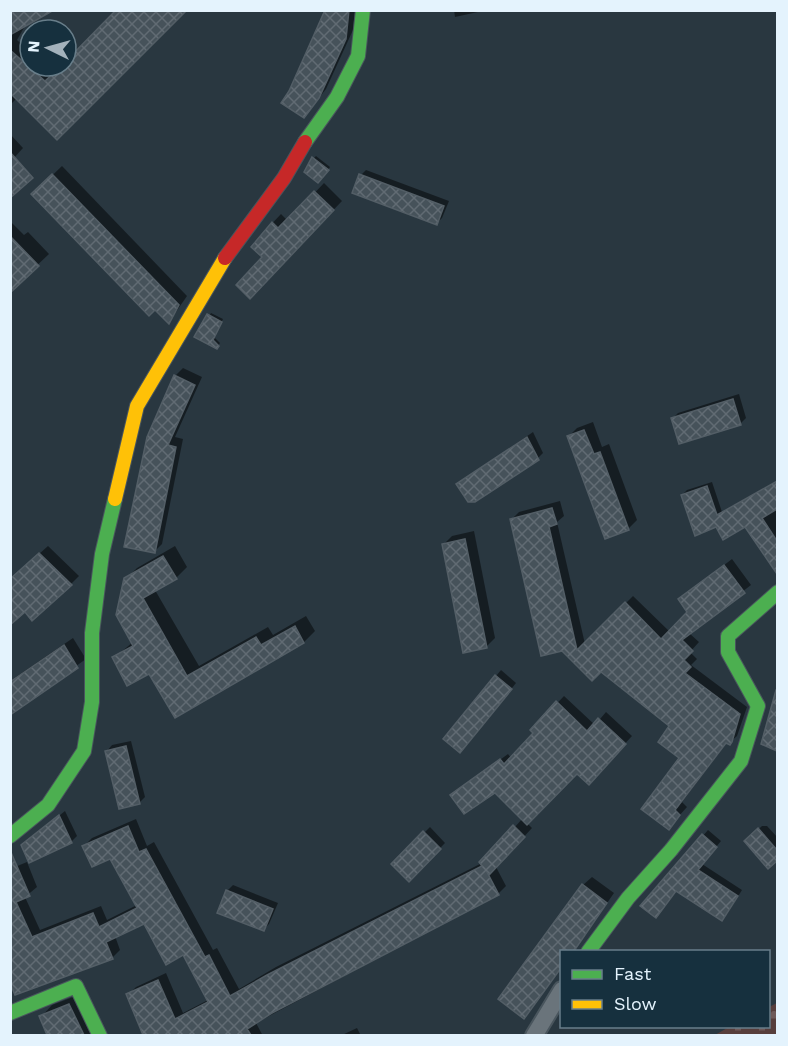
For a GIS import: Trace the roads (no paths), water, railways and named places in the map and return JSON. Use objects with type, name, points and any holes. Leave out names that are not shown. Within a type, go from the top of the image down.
[{"type":"street","points":[[10,836],[48,806],[84,751],[92,702],[92,633],[102,554],[137,406],[219,266],[284,178],[303,145],[337,97],[358,56],[363,10]]},
{"type":"street","points":[[589,950],[628,898],[670,850],[741,761],[758,706],[728,652],[728,636],[777,592]]},
{"type":"street","points":[[10,1013],[76,987],[100,1035]]},
{"type":"street","points":[[534,1035],[560,992]]}]
